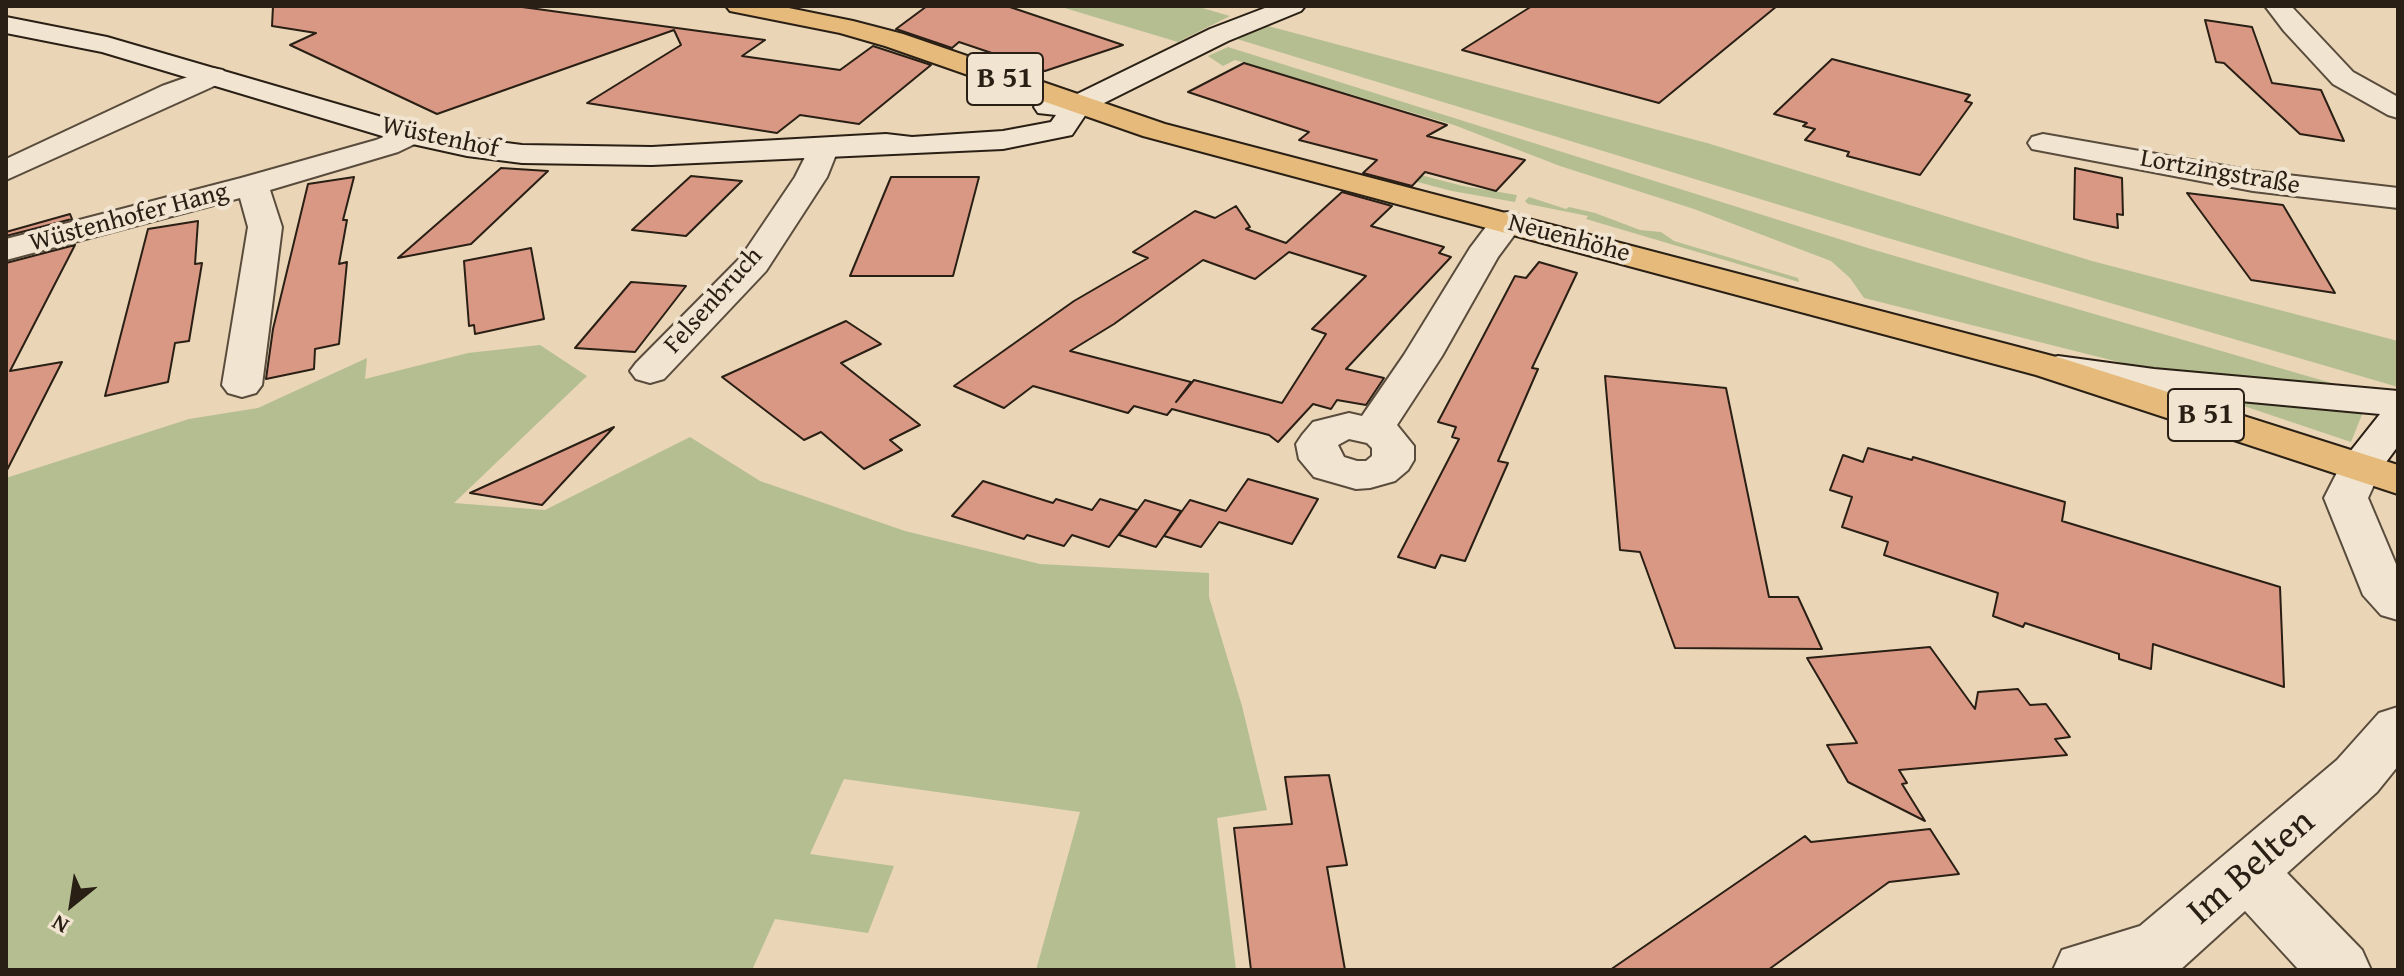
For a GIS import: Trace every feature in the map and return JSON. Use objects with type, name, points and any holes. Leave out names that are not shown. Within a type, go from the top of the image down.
[{"type":"main road","name":"Neuenhöhe","points":[[739,6],[844,26],[894,40],[1154,130],[2050,367],[2379,473]]},
{"type":"street","name":"Wüstenhof","points":[[6,25],[88,40],[410,135],[493,151],[586,157],[886,143],[912,146],[1021,137],[1061,129],[1077,105],[1219,35],[1292,6]]},
{"type":"street","points":[[2278,6],[2343,78],[2398,109]]},
{"type":"street","points":[[6,171],[172,92],[213,76]]},
{"type":"street","name":"Wüstenhofer Hang","points":[[6,250],[252,185],[387,146],[410,135]]},
{"type":"street","name":"Lortzingstraße","points":[[2043,143],[2102,151],[2253,181],[2398,198]]},
{"type":"street","name":"Felsenbruch","points":[[650,371],[754,264],[811,177],[824,147]]},
{"type":"street","name":"Wüstenhofer Hang","points":[[242,385],[265,227],[252,185]]},
{"type":"street","points":[[1373,430],[1423,356],[1482,255],[1507,222]]},
{"type":"street","points":[[2050,367],[2154,381],[2398,403]]},
{"type":"street","points":[[2398,418],[2379,473],[2346,498],[2380,583],[2398,603]]},
{"type":"street","name":"Im Belten","points":[[2084,970],[2158,950],[2357,776],[2398,728]]},
{"type":"street","points":[[2248,873],[2340,970]]},
{"type":"green space","points":[[1058,6],[1195,6],[1230,16],[1178,42]]},
{"type":"green space","points":[[1268,26],[1707,143],[2092,261],[2398,341],[2398,387],[1881,236],[1237,39]]},
{"type":"green space","points":[[1228,47],[1871,249],[2345,387],[2147,369],[1864,298],[1850,278],[1831,261],[1694,209],[1560,166],[1454,125],[1235,60],[1223,66],[1208,56]]},
{"type":"green space","points":[[1401,170],[1463,186],[1517,195],[1515,202],[1452,191],[1395,176]]},
{"type":"green space","points":[[1529,197],[1566,209],[1595,213],[1640,230],[1661,232],[1674,241],[1798,278],[1799,282],[1586,219],[1588,216],[1528,204],[1525,201]]},
{"type":"green space","points":[[540,345],[587,376],[454,503],[545,510],[690,437],[760,481],[905,531],[1040,564],[1209,573],[1209,597],[1242,706],[1267,810],[1217,818],[1236,970],[1036,970],[1080,812],[844,779],[810,854],[894,866],[868,933],[775,919],[752,970],[6,970],[6,478],[189,419],[258,408],[367,358],[365,379],[468,353]]},
{"type":"green space","points":[[2232,402],[2352,408],[2363,412],[2351,442]]},
{"type":"building","points":[[273,6],[515,6],[765,40],[742,56],[840,70],[873,46],[931,65],[859,124],[800,115],[777,133],[587,103],[681,45],[674,30],[437,114],[290,45],[316,33],[272,26]]},
{"type":"building","points":[[927,6],[1007,6],[1123,45],[1045,71],[959,42],[952,48],[896,29]]},
{"type":"building","points":[[1532,6],[1777,6],[1659,103],[1462,50]]},
{"type":"building","points":[[2205,20],[2252,27],[2272,83],[2321,90],[2344,141],[2300,134],[2224,63],[2216,62]]},
{"type":"building","points":[[1832,59],[1970,95],[1965,101],[1972,103],[1920,175],[1847,156],[1849,152],[1805,140],[1815,129],[1803,126],[1807,123],[1774,114]]},
{"type":"building","points":[[1244,63],[1447,125],[1427,136],[1525,160],[1496,191],[1425,172],[1412,186],[1363,173],[1377,160],[1299,140],[1309,132],[1188,92]]},
{"type":"building","points":[[501,168],[548,171],[471,244],[398,258]]},
{"type":"building","points":[[2075,168],[2122,178],[2123,215],[2117,214],[2118,228],[2074,219]]},
{"type":"building","points":[[691,176],[742,181],[686,236],[632,230]]},
{"type":"building","points":[[354,177],[343,220],[347,220],[339,264],[347,262],[339,344],[315,349],[314,369],[266,379],[273,329],[308,184]]},
{"type":"building","points":[[891,177],[979,177],[953,276],[850,276]]},
{"type":"building","points":[[1342,192],[1392,206],[1371,226],[1444,247],[1439,253],[1451,257],[1346,369],[1384,378],[1366,405],[1337,400],[1331,409],[1313,404],[1278,442],[1269,435],[1172,409],[1167,415],[1134,406],[1128,413],[1033,386],[1004,408],[954,386],[1074,301],[1148,258],[1133,252],[1195,211],[1215,218],[1236,206],[1250,227],[1246,229],[1286,243]],"holes":[[[1289,252],[1366,276],[1312,329],[1326,334],[1282,403],[1194,380],[1176,402],[1191,382],[1070,351],[1114,324],[1203,260],[1255,279]]]},
{"type":"building","points":[[2187,193],[2283,205],[2335,293],[2251,280]]},
{"type":"building","points":[[70,214],[72,219],[6,236],[6,232]]},
{"type":"building","points":[[198,221],[195,264],[202,263],[189,341],[175,343],[168,382],[105,396],[148,229]]},
{"type":"building","points":[[75,245],[10,371],[62,362],[6,472],[6,263]]},
{"type":"building","points":[[531,248],[544,319],[475,334],[474,325],[469,326],[464,261]]},
{"type":"building","points":[[1539,262],[1577,273],[1532,368],[1538,369],[1498,461],[1508,463],[1465,561],[1441,555],[1435,568],[1398,557],[1459,439],[1452,437],[1456,427],[1438,422],[1515,276],[1526,278]]},
{"type":"building","points":[[631,282],[686,286],[635,352],[575,348]]},
{"type":"building","points":[[846,321],[881,344],[841,363],[920,425],[890,440],[902,450],[864,469],[821,432],[804,440],[722,377]]},
{"type":"building","points":[[1605,376],[1726,388],[1769,597],[1798,597],[1822,649],[1675,648],[1640,552],[1620,550]]},
{"type":"building","points":[[614,427],[542,505],[470,493]]},
{"type":"building","points":[[1868,448],[1912,460],[1913,457],[2065,502],[2062,521],[2280,587],[2284,687],[2153,644],[2151,669],[2119,659],[2119,654],[2025,623],[2023,627],[1993,616],[1998,593],[1884,555],[1888,542],[1842,527],[1852,497],[1830,490],[1843,455],[1863,462]]},
{"type":"building","points":[[1248,479],[1318,499],[1292,544],[1219,522],[1201,547],[1164,536],[1190,500],[1226,511]]},
{"type":"building","points":[[983,481],[1053,503],[1056,499],[1092,510],[1100,499],[1137,510],[1109,547],[1072,535],[1064,546],[1027,535],[1024,539],[952,516]]},
{"type":"building","points":[[1145,500],[1181,511],[1156,547],[1119,535]]},
{"type":"building","points":[[1930,647],[1975,709],[1978,692],[2018,689],[2030,705],[2046,704],[2070,737],[2055,739],[2067,755],[1899,770],[1907,783],[1902,784],[1925,821],[1848,782],[1827,745],[1857,743],[1807,658]]},
{"type":"building","points":[[1329,775],[1347,865],[1327,867],[1345,970],[1251,970],[1234,828],[1292,824],[1285,777]]},
{"type":"building","points":[[1930,829],[1959,874],[1889,882],[1768,970],[1610,970],[1805,836],[1811,842]]}]
